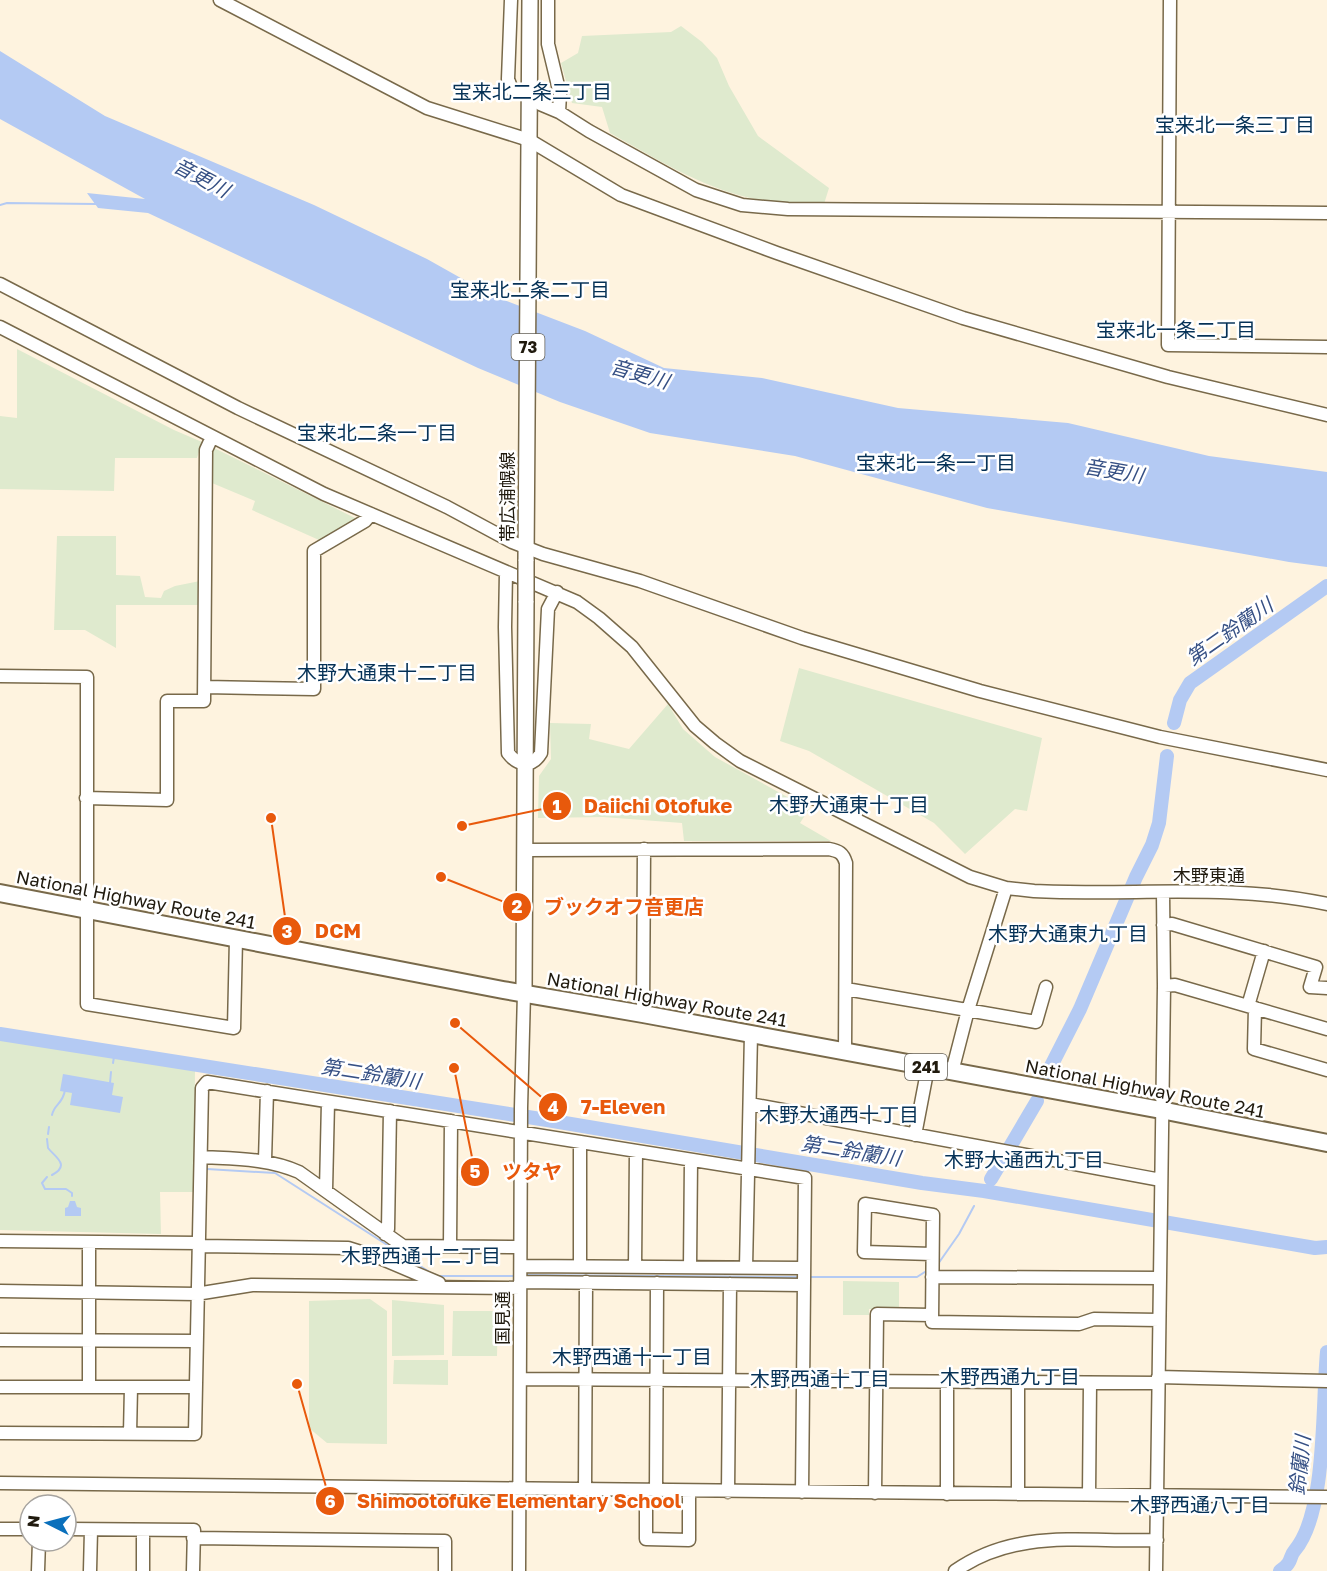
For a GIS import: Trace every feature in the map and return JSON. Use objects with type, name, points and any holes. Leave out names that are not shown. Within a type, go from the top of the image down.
[{"type":"highway","name":"National Highway Route 241","points":[[0,893],[1327,1143]]},
{"type":"main road","name":"帯広浦幌線","points":[[524,993],[530,0]]},
{"type":"street","points":[[220,0],[427,108],[529,140],[621,195],[952,315],[1168,377],[1327,415]]},
{"type":"street","points":[[511,0],[508,79],[512,90],[518,93]]},
{"type":"street","points":[[549,0],[549,44],[560,94],[559,112]]},
{"type":"street","points":[[1170,0],[1168,345],[1327,347]]},
{"type":"street","points":[[540,104],[559,112],[687,185],[742,205],[788,209],[1327,213]]},
{"type":"street","points":[[0,284],[229,404],[543,554],[640,581],[802,638],[980,691],[1160,737],[1327,770]]},
{"type":"street","points":[[0,327],[270,468],[577,602],[632,647],[695,726],[715,743],[740,760],[970,877],[1006,888],[1061,892],[1162,893]]},
{"type":"street","points":[[86,798],[167,800],[168,701],[204,701],[206,450],[212,437]]},
{"type":"street","points":[[205,687],[314,689],[314,551],[365,521],[371,514]]},
{"type":"street","points":[[506,572],[508,753],[515,761],[525,764],[538,759],[541,753],[548,609],[557,592]]},
{"type":"street","points":[[0,676],[87,677],[87,1004],[234,1028],[236,939]]},
{"type":"street","points":[[643,1014],[644,849]]},
{"type":"street","points":[[524,850],[829,849],[843,855],[846,863],[845,1052]]},
{"type":"street","points":[[952,1072],[968,1010],[1006,888]]},
{"type":"street","name":"木野東通","points":[[1156,1571],[1164,986],[1162,893],[1242,892],[1327,904]]},
{"type":"street","points":[[1163,925],[1172,924],[1316,968],[1310,987],[1327,988]]},
{"type":"street","points":[[1264,951],[1252,1007],[1254,1049],[1327,1070]]},
{"type":"street","points":[[1164,986],[1175,985],[1327,1029]]},
{"type":"street","points":[[846,989],[1036,1022],[1046,987]]},
{"type":"street","name":"国見通","points":[[519,1571],[521,1108],[524,993]]},
{"type":"street","points":[[746,1267],[751,1034]]},
{"type":"street","points":[[915,1135],[928,1067]]},
{"type":"street","points":[[0,1433],[195,1434],[196,1294],[202,1088],[207,1082],[451,1121],[522,1128],[580,1142],[691,1160],[748,1164],[805,1178],[802,1492]]},
{"type":"street","points":[[265,1160],[267,1091]]},
{"type":"street","points":[[326,1190],[328,1102]]},
{"type":"street","points":[[750,1104],[1161,1180]]},
{"type":"street","points":[[386,1234],[388,1229],[390,1111]]},
{"type":"street","points":[[450,1245],[451,1121]]},
{"type":"street","points":[[580,1142],[580,1266]]},
{"type":"street","points":[[635,1267],[636,1151]]},
{"type":"street","points":[[201,1157],[265,1160],[299,1172],[403,1246],[520,1247]]},
{"type":"street","points":[[690,1267],[691,1160]]},
{"type":"street","points":[[932,1254],[864,1252],[865,1204],[933,1215],[932,1322],[1079,1324],[1094,1319],[1159,1320]]},
{"type":"street","points":[[0,1241],[348,1248],[380,1258],[446,1286]]},
{"type":"street","points":[[89,1242],[89,1387]]},
{"type":"street","points":[[520,1266],[803,1268]]},
{"type":"street","points":[[932,1278],[1160,1278]]},
{"type":"street","points":[[0,1291],[196,1294],[252,1285],[446,1286],[586,1282],[803,1285]]},
{"type":"street","points":[[585,1490],[586,1282]]},
{"type":"street","points":[[657,1283],[657,1380],[646,1539],[689,1540],[689,1491]]},
{"type":"street","points":[[728,1492],[730,1284]]},
{"type":"street","points":[[875,1493],[877,1314],[932,1315]]},
{"type":"street","points":[[0,1340],[196,1341]]},
{"type":"street","points":[[520,1379],[1090,1384],[1158,1380],[1321,1380]]},
{"type":"street","points":[[947,1382],[947,1494]]},
{"type":"street","points":[[1018,1382],[1018,1494]]},
{"type":"street","points":[[1089,1495],[1090,1384]]},
{"type":"street","points":[[0,1387],[196,1387]]},
{"type":"street","points":[[130,1387],[130,1434]]},
{"type":"street","points":[[0,1484],[501,1487],[728,1492],[1327,1497]]},
{"type":"street","points":[[0,1529],[18,1529]]},
{"type":"street","points":[[78,1529],[194,1530],[193,1571]]},
{"type":"street","points":[[90,1571],[91,1530]]},
{"type":"street","points":[[142,1571],[143,1530]]},
{"type":"street","points":[[194,1538],[445,1540],[445,1571]]},
{"type":"street","points":[[955,1571],[984,1554],[1022,1543],[1051,1538],[1157,1540]]},
{"type":"street","points":[[38,1571],[39,1553]]},
{"type":"green space","points":[[681,26],[702,42],[717,58],[729,86],[758,136],[829,188],[824,204],[759,200],[731,193],[695,179],[610,133],[602,107],[572,103],[561,63],[578,53],[582,36],[671,32]]},
{"type":"green space","points":[[17,349],[174,430],[202,442],[197,458],[115,458],[114,491],[0,489],[0,416],[17,418]]},
{"type":"green space","points":[[212,447],[357,519],[319,540],[252,510],[255,501],[212,483]]},
{"type":"green space","points":[[57,536],[116,536],[116,575],[140,576],[145,597],[161,598],[164,591],[175,586],[200,581],[200,605],[116,605],[116,648],[85,630],[54,630]]},
{"type":"green space","points":[[799,668],[1042,738],[1027,811],[1015,809],[965,854],[934,823],[809,751],[780,741]]},
{"type":"green space","points":[[668,704],[683,729],[715,757],[809,809],[800,823],[831,841],[684,841],[682,823],[603,817],[538,818],[539,776],[551,759],[550,723],[591,724],[589,739],[629,749]]},
{"type":"green space","points":[[0,1037],[195,1068],[194,1192],[160,1192],[161,1234],[0,1230]]},
{"type":"green space","points":[[843,1281],[899,1282],[899,1310],[869,1309],[869,1315],[843,1315]]},
{"type":"green space","points":[[370,1299],[387,1311],[387,1444],[327,1443],[309,1428],[309,1301]]},
{"type":"green space","points":[[392,1300],[444,1305],[444,1355],[392,1356]]},
{"type":"green space","points":[[453,1311],[498,1311],[497,1356],[452,1356]]},
{"type":"green space","points":[[394,1360],[448,1360],[448,1385],[393,1384]]},
{"type":"water","name":"音更川","points":[[0,51],[105,116],[314,205],[427,259],[491,295],[585,331],[664,368],[762,378],[898,408],[1068,423],[1209,456],[1327,472],[1327,567],[987,508],[795,456],[650,433],[560,402],[478,368],[148,213],[98,208],[87,193],[145,199],[0,119]]},
{"type":"water","points":[[63,1074],[114,1083],[112,1095],[123,1097],[120,1113],[70,1105],[72,1093],[60,1091]]},
{"type":"water","points":[[70,1201],[75,1201],[77,1207],[81,1208],[81,1216],[65,1216],[65,1208],[68,1207]]},
{"type":"waterway","points":[[0,205],[7,203],[96,204]]},
{"type":"waterway","name":"第二鈴蘭川","points":[[1174,723],[1180,700],[1190,683],[1327,586]]},
{"type":"waterway","name":"第二鈴蘭川","points":[[1046,1076],[1080,1009],[1152,845],[1159,823],[1167,756]]},
{"type":"waterway","name":"第二鈴蘭川","points":[[0,1034],[547,1120],[922,1183],[984,1191],[1315,1248],[1327,1247]]},
{"type":"waterway","points":[[113,1063],[115,1051]]},
{"type":"waterway","points":[[110,1083],[111,1072]]},
{"type":"waterway","points":[[52,1115],[65,1090]]},
{"type":"waterway","name":"第二鈴蘭川","points":[[991,1179],[1037,1101]]},
{"type":"waterway","points":[[48,1134],[49,1127]]},
{"type":"waterway","points":[[47,1139],[48,1148],[61,1164],[58,1171],[52,1175]]},
{"type":"waterway","points":[[207,1169],[275,1173],[438,1276],[516,1276]]},
{"type":"waterway","points":[[47,1177],[42,1183],[45,1189],[66,1189],[72,1193],[72,1196]]},
{"type":"waterway","points":[[938,1264],[959,1234],[974,1206]]},
{"type":"waterway","points":[[810,1277],[917,1277],[928,1270]]},
{"type":"waterway","points":[[525,1275],[801,1277]]},
{"type":"waterway","name":"鈴蘭川","points":[[1280,1571],[1289,1562],[1305,1533],[1313,1510],[1321,1456],[1327,1352]]},
{"type":"place","name":"DCM","points":[[271,818]]},
{"type":"place","name":"Daiichi Otofuke","points":[[462,826]]},
{"type":"place","name":"ブックオフ音更店","points":[[441,877]]},
{"type":"place","name":"7-Eleven","points":[[455,1023]]},
{"type":"place","name":"ツタヤ","points":[[454,1068]]},
{"type":"place","name":"Shimootofuke Elementary School","points":[[297,1384]]},
{"type":"district","name":"宝来北二条三丁目","points":[[532,91]]},
{"type":"district","name":"宝来北一条三丁目","points":[[1235,124]]},
{"type":"district","name":"宝来北二条二丁目","points":[[530,289]]},
{"type":"district","name":"宝来北一条二丁目","points":[[1176,329]]},
{"type":"district","name":"宝来北二条一丁目","points":[[377,432]]},
{"type":"district","name":"宝来北一条一丁目","points":[[936,462]]},
{"type":"district","name":"木野大通東十二丁目","points":[[387,672]]},
{"type":"district","name":"木野大通東十丁目","points":[[849,804]]},
{"type":"district","name":"木野大通東九丁目","points":[[1068,933]]},
{"type":"district","name":"木野大通西十丁目","points":[[839,1114]]},
{"type":"district","name":"木野大通西九丁目","points":[[1024,1159]]},
{"type":"district","name":"木野西通十二丁目","points":[[421,1255]]},
{"type":"district","name":"木野西通十一丁目","points":[[632,1356]]},
{"type":"district","name":"木野西通九丁目","points":[[1010,1376]]},
{"type":"district","name":"木野西通十丁目","points":[[820,1378]]},
{"type":"district","name":"木野西通八丁目","points":[[1200,1504]]}]
